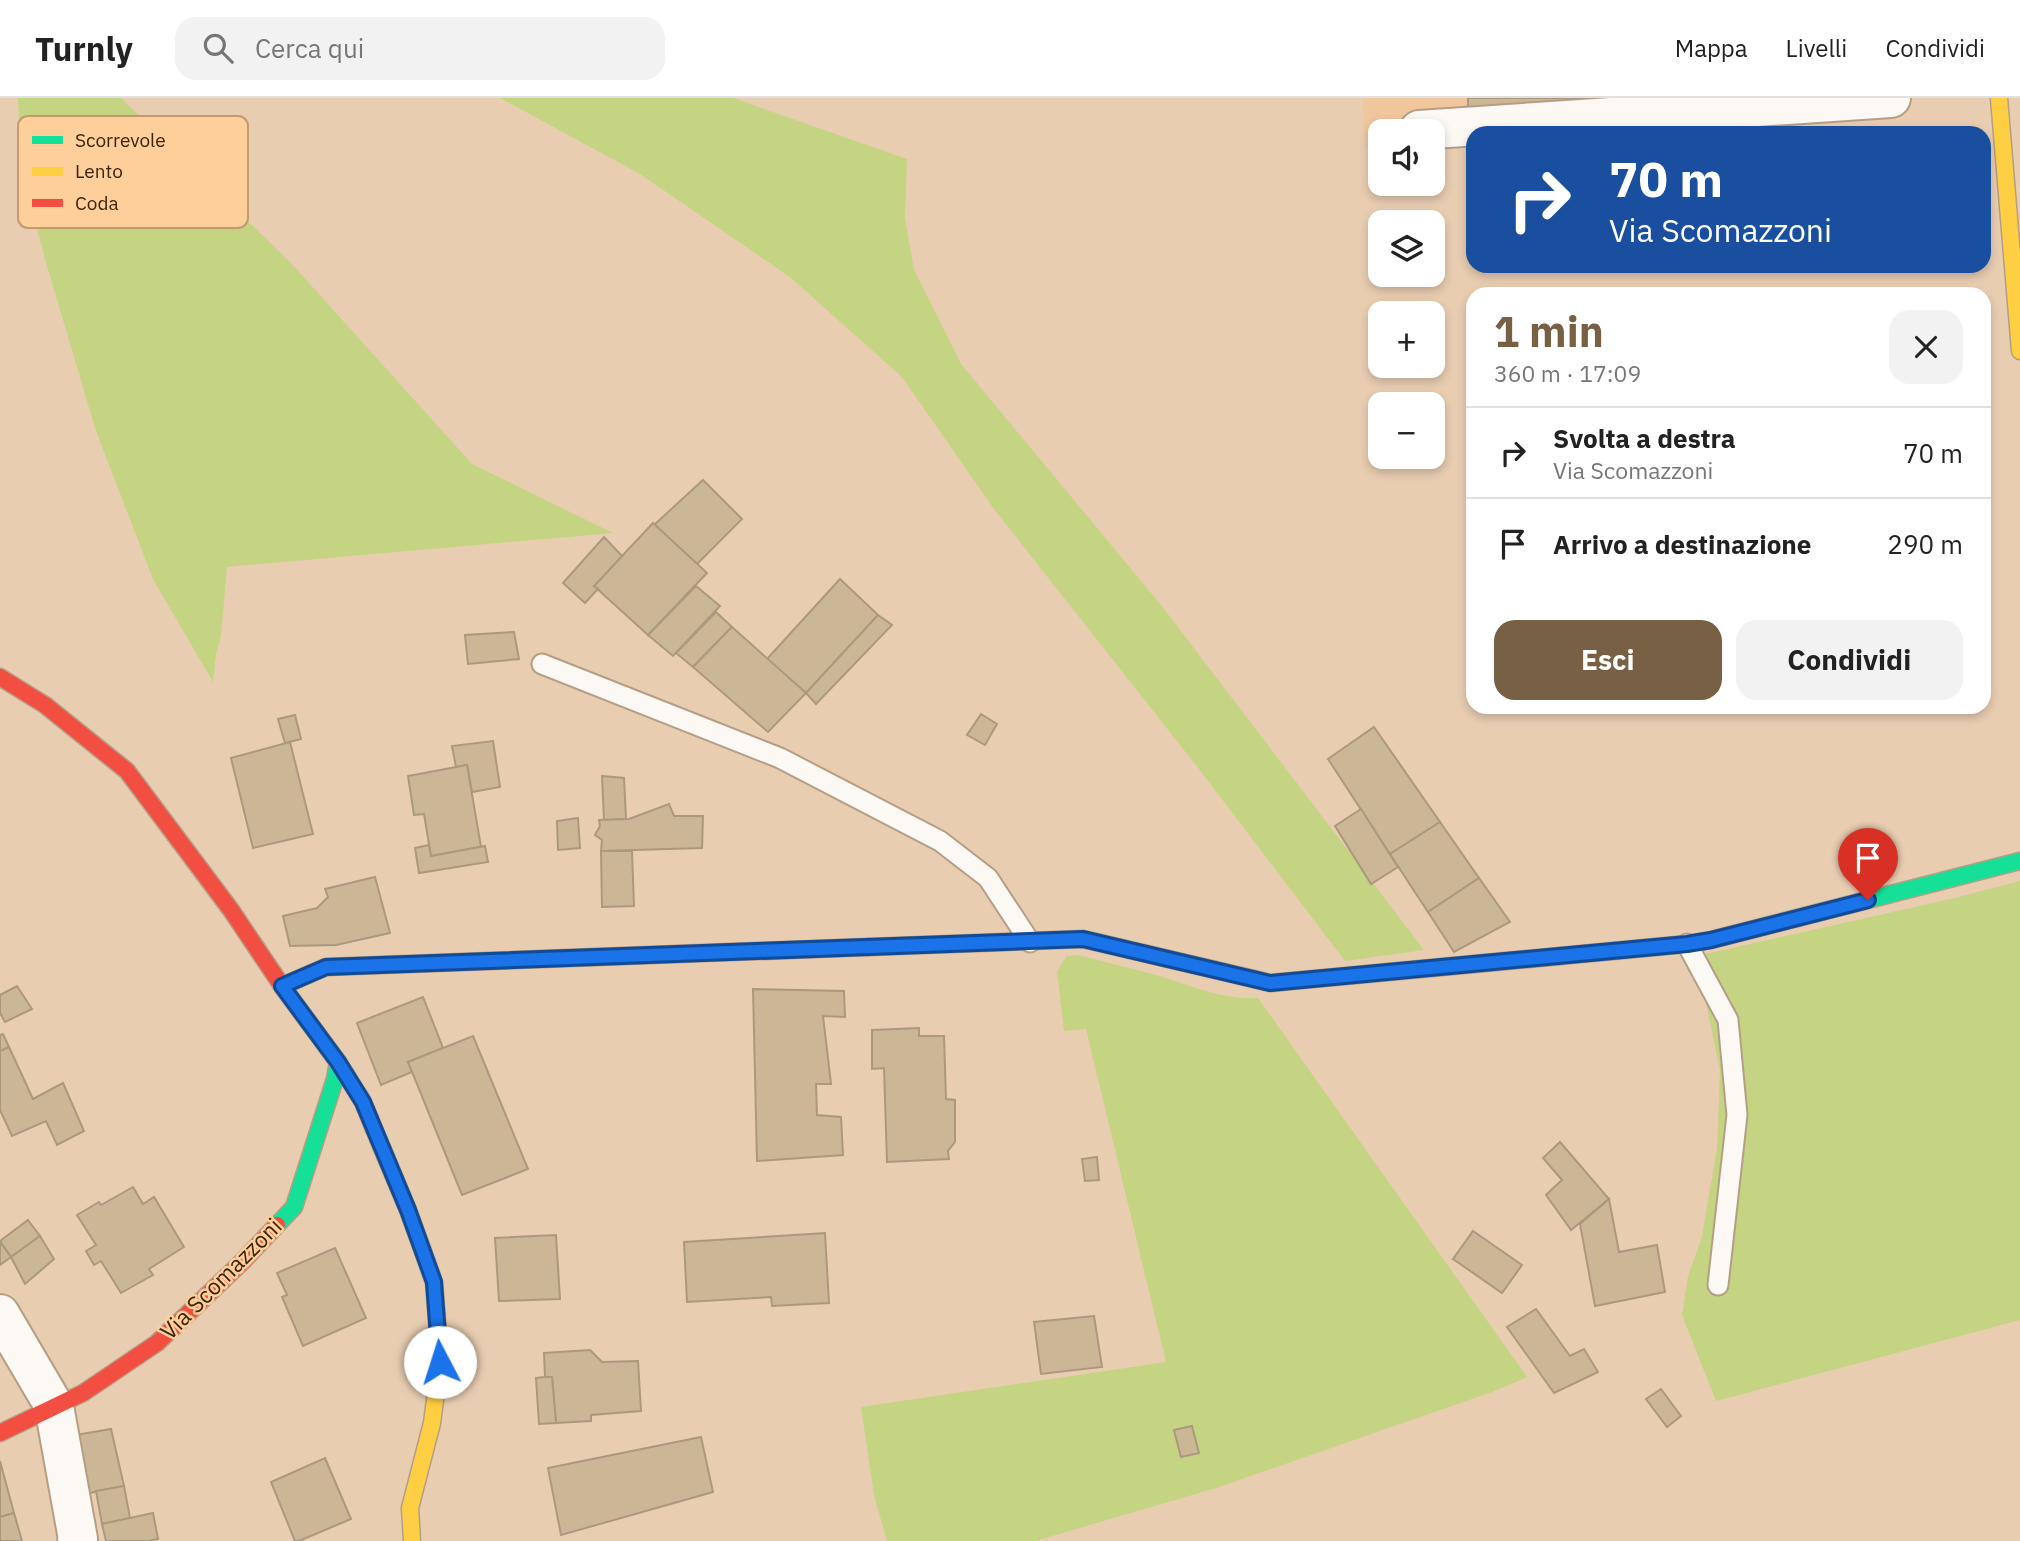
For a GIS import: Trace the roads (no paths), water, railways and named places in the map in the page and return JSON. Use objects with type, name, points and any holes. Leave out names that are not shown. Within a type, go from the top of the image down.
[{"type":"street","points":[[1478,126],[1891,98]]},
{"type":"street","points":[[1999,98],[2020,351]]},
{"type":"street","points":[[1445,128],[1466,127]]},
{"type":"street","points":[[0,677],[45,705],[127,771],[231,910],[363,1102],[408,1210],[434,1282],[440,1362],[432,1423],[410,1508],[412,1541]]},
{"type":"street","points":[[282,986],[326,967],[1083,939],[1270,983],[1687,944],[2020,861]]},
{"type":"street","name":"Via Scomazzoni","points":[[0,1433],[83,1393],[157,1343],[243,1261],[294,1207],[338,1062]]},
{"type":"street","points":[[0,1314],[54,1406],[77,1541]]},
{"type":"lane","points":[[542,664],[780,758],[940,841],[988,878],[1030,942]]},
{"type":"lane","points":[[1687,944],[1728,1020],[1737,1115],[1718,1284]]}]
